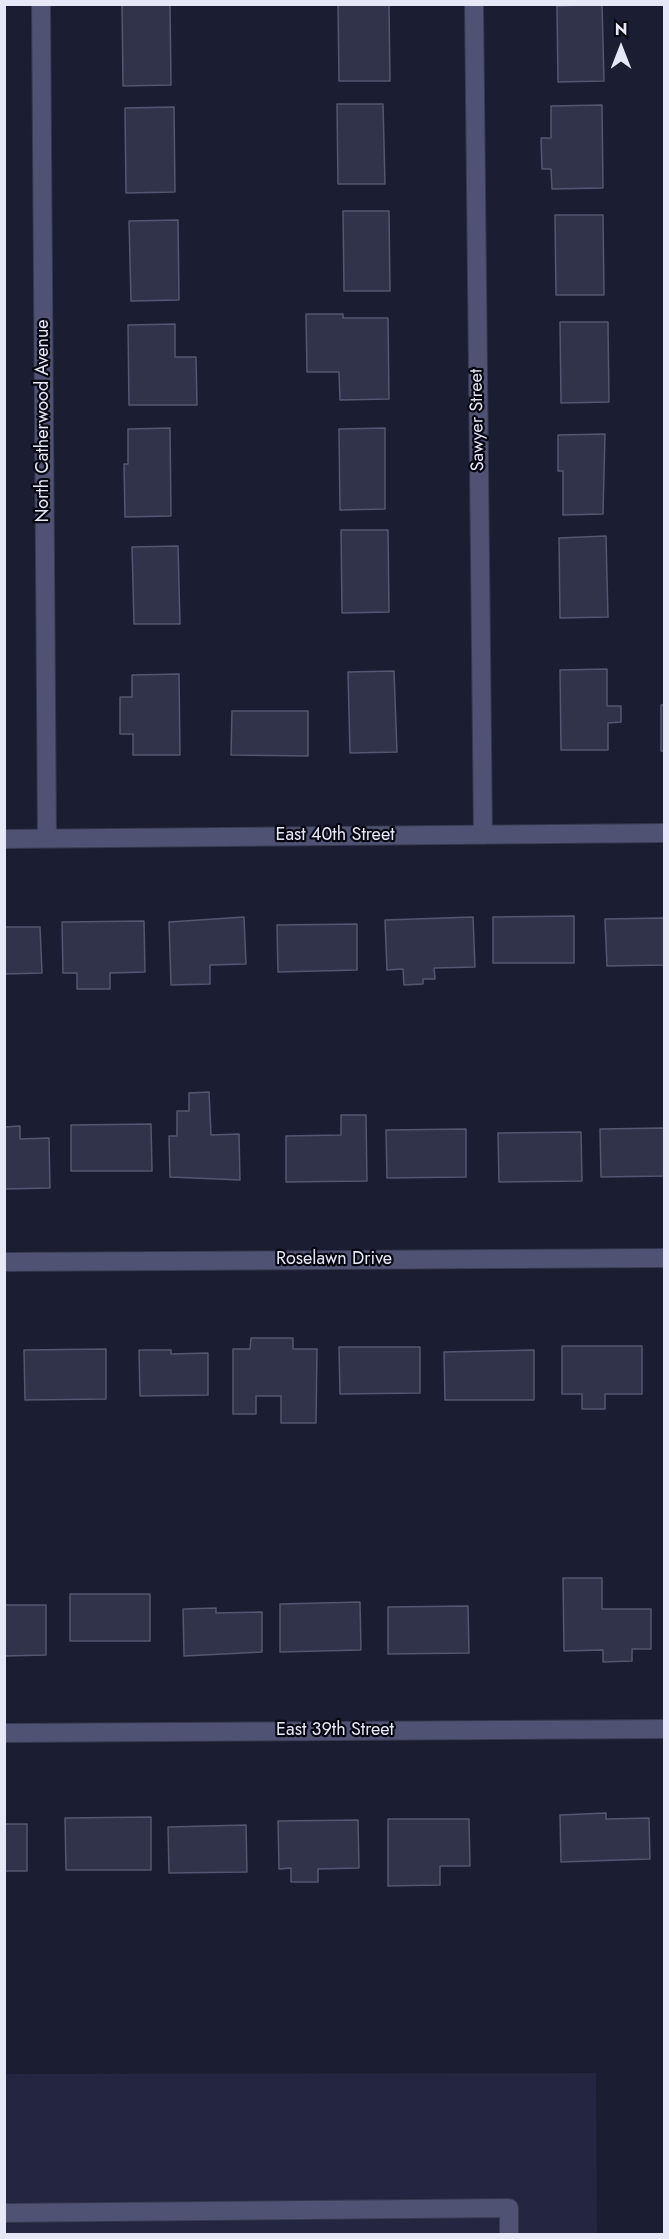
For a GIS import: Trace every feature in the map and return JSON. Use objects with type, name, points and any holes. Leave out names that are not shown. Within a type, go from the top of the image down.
[{"type":"street","name":"North Catherwood Avenue","points":[[41,4],[47,838]]},
{"type":"street","name":"Sawyer Street","points":[[474,4],[483,835]]},
{"type":"street","name":"East 40th Street","points":[[4,838],[664,833]]},
{"type":"street","name":"Roselawn Drive","points":[[4,1262],[664,1258]]},
{"type":"street","name":"East 39th Street","points":[[4,1733],[664,1729]]},
{"type":"street","points":[[4,2213],[509,2208],[509,2235]]},
{"type":"shaded area","points":[[596,2073],[597,2234],[5,2234],[4,2074]]},
{"type":"building","points":[[122,4],[170,4],[171,85],[123,86]]},
{"type":"building","points":[[338,4],[389,4],[390,81],[339,81]]},
{"type":"building","points":[[602,4],[604,81],[558,82],[557,6]]},
{"type":"building","points":[[337,104],[383,104],[385,184],[338,184]]},
{"type":"building","points":[[602,105],[603,188],[552,189],[551,169],[542,169],[541,138],[551,138],[551,106]]},
{"type":"building","points":[[174,107],[175,192],[126,193],[125,108]]},
{"type":"building","points":[[343,211],[389,211],[390,291],[344,291]]},
{"type":"building","points":[[555,215],[603,215],[604,295],[556,295]]},
{"type":"building","points":[[178,220],[179,300],[131,301],[129,221]]},
{"type":"building","points":[[306,314],[343,314],[343,318],[388,318],[389,399],[340,400],[339,372],[307,372]]},
{"type":"building","points":[[560,322],[608,322],[609,402],[561,403]]},
{"type":"building","points":[[175,324],[175,357],[196,357],[197,405],[129,405],[128,325]]},
{"type":"building","points":[[170,428],[171,516],[125,517],[124,464],[128,464],[128,429]]},
{"type":"building","points":[[385,428],[385,509],[340,510],[339,429]]},
{"type":"building","points":[[605,434],[603,514],[563,515],[563,471],[558,471],[558,435]]},
{"type":"building","points":[[341,530],[388,530],[389,612],[342,613]]},
{"type":"building","points":[[606,536],[608,617],[560,618],[559,538]]},
{"type":"building","points":[[178,546],[180,624],[134,624],[132,547]]},
{"type":"building","points":[[607,669],[607,706],[621,706],[621,722],[608,723],[608,750],[561,750],[560,670]]},
{"type":"building","points":[[394,671],[397,752],[350,753],[348,672]]},
{"type":"building","points":[[179,674],[180,755],[133,755],[133,734],[120,734],[120,697],[132,697],[132,675]]},
{"type":"building","points":[[661,705],[664,705],[664,751],[661,751]]},
{"type":"building","points":[[232,711],[308,711],[308,756],[231,755]]},
{"type":"building","points":[[574,916],[574,963],[493,963],[493,917]]},
{"type":"building","points":[[244,917],[246,964],[210,965],[210,984],[171,985],[169,922]]},
{"type":"building","points":[[473,917],[475,967],[434,968],[435,979],[423,979],[423,984],[404,985],[403,969],[387,970],[385,920]]},
{"type":"building","points":[[664,918],[664,965],[607,966],[605,919]]},
{"type":"building","points":[[144,921],[145,972],[110,973],[110,989],[77,989],[77,973],[63,973],[62,922]]},
{"type":"building","points":[[357,924],[357,970],[278,972],[277,925]]},
{"type":"building","points":[[4,927],[40,927],[42,973],[4,974]]},
{"type":"building","points":[[209,1092],[211,1135],[239,1134],[240,1180],[170,1177],[169,1136],[177,1136],[177,1111],[189,1111],[189,1093]]},
{"type":"building","points":[[341,1115],[366,1115],[367,1181],[286,1182],[286,1136],[341,1135]]},
{"type":"building","points":[[151,1124],[152,1171],[71,1171],[71,1125]]},
{"type":"building","points":[[20,1126],[20,1139],[49,1138],[50,1188],[4,1189],[4,1127]]},
{"type":"building","points":[[664,1128],[664,1176],[601,1177],[600,1129]]},
{"type":"building","points":[[466,1129],[466,1177],[387,1178],[386,1130]]},
{"type":"building","points":[[581,1132],[582,1181],[499,1182],[498,1133]]},
{"type":"building","points":[[251,1338],[293,1338],[293,1349],[317,1349],[316,1423],[281,1423],[281,1396],[256,1396],[256,1414],[233,1414],[233,1349],[250,1349]]},
{"type":"building","points":[[562,1346],[642,1346],[642,1394],[605,1394],[605,1409],[582,1409],[582,1394],[562,1394]]},
{"type":"building","points":[[339,1347],[420,1347],[420,1393],[340,1394]]},
{"type":"building","points":[[106,1349],[106,1399],[25,1400],[24,1350]]},
{"type":"building","points":[[139,1350],[171,1350],[171,1354],[208,1353],[208,1395],[140,1396]]},
{"type":"building","points":[[534,1350],[534,1400],[445,1400],[444,1352]]},
{"type":"building","points":[[563,1578],[602,1578],[602,1609],[651,1609],[651,1649],[632,1649],[632,1661],[603,1662],[603,1650],[564,1651]]},
{"type":"building","points":[[70,1594],[150,1594],[150,1641],[70,1641]]},
{"type":"building","points":[[360,1602],[361,1650],[280,1652],[280,1604]]},
{"type":"building","points":[[4,1605],[46,1605],[46,1655],[4,1656]]},
{"type":"building","points":[[468,1606],[469,1653],[388,1654],[388,1607]]},
{"type":"building","points":[[216,1608],[216,1613],[262,1612],[262,1652],[184,1656],[183,1609]]},
{"type":"building","points":[[606,1813],[606,1819],[649,1818],[650,1859],[561,1862],[560,1815]]},
{"type":"building","points":[[151,1817],[151,1870],[66,1870],[65,1818]]},
{"type":"building","points":[[388,1819],[469,1819],[470,1866],[440,1866],[440,1885],[388,1886]]},
{"type":"building","points":[[358,1820],[359,1868],[318,1869],[318,1882],[291,1882],[291,1868],[279,1869],[278,1821]]},
{"type":"building","points":[[4,1824],[27,1824],[27,1871],[4,1871]]},
{"type":"building","points":[[246,1825],[247,1872],[169,1873],[168,1827]]}]
